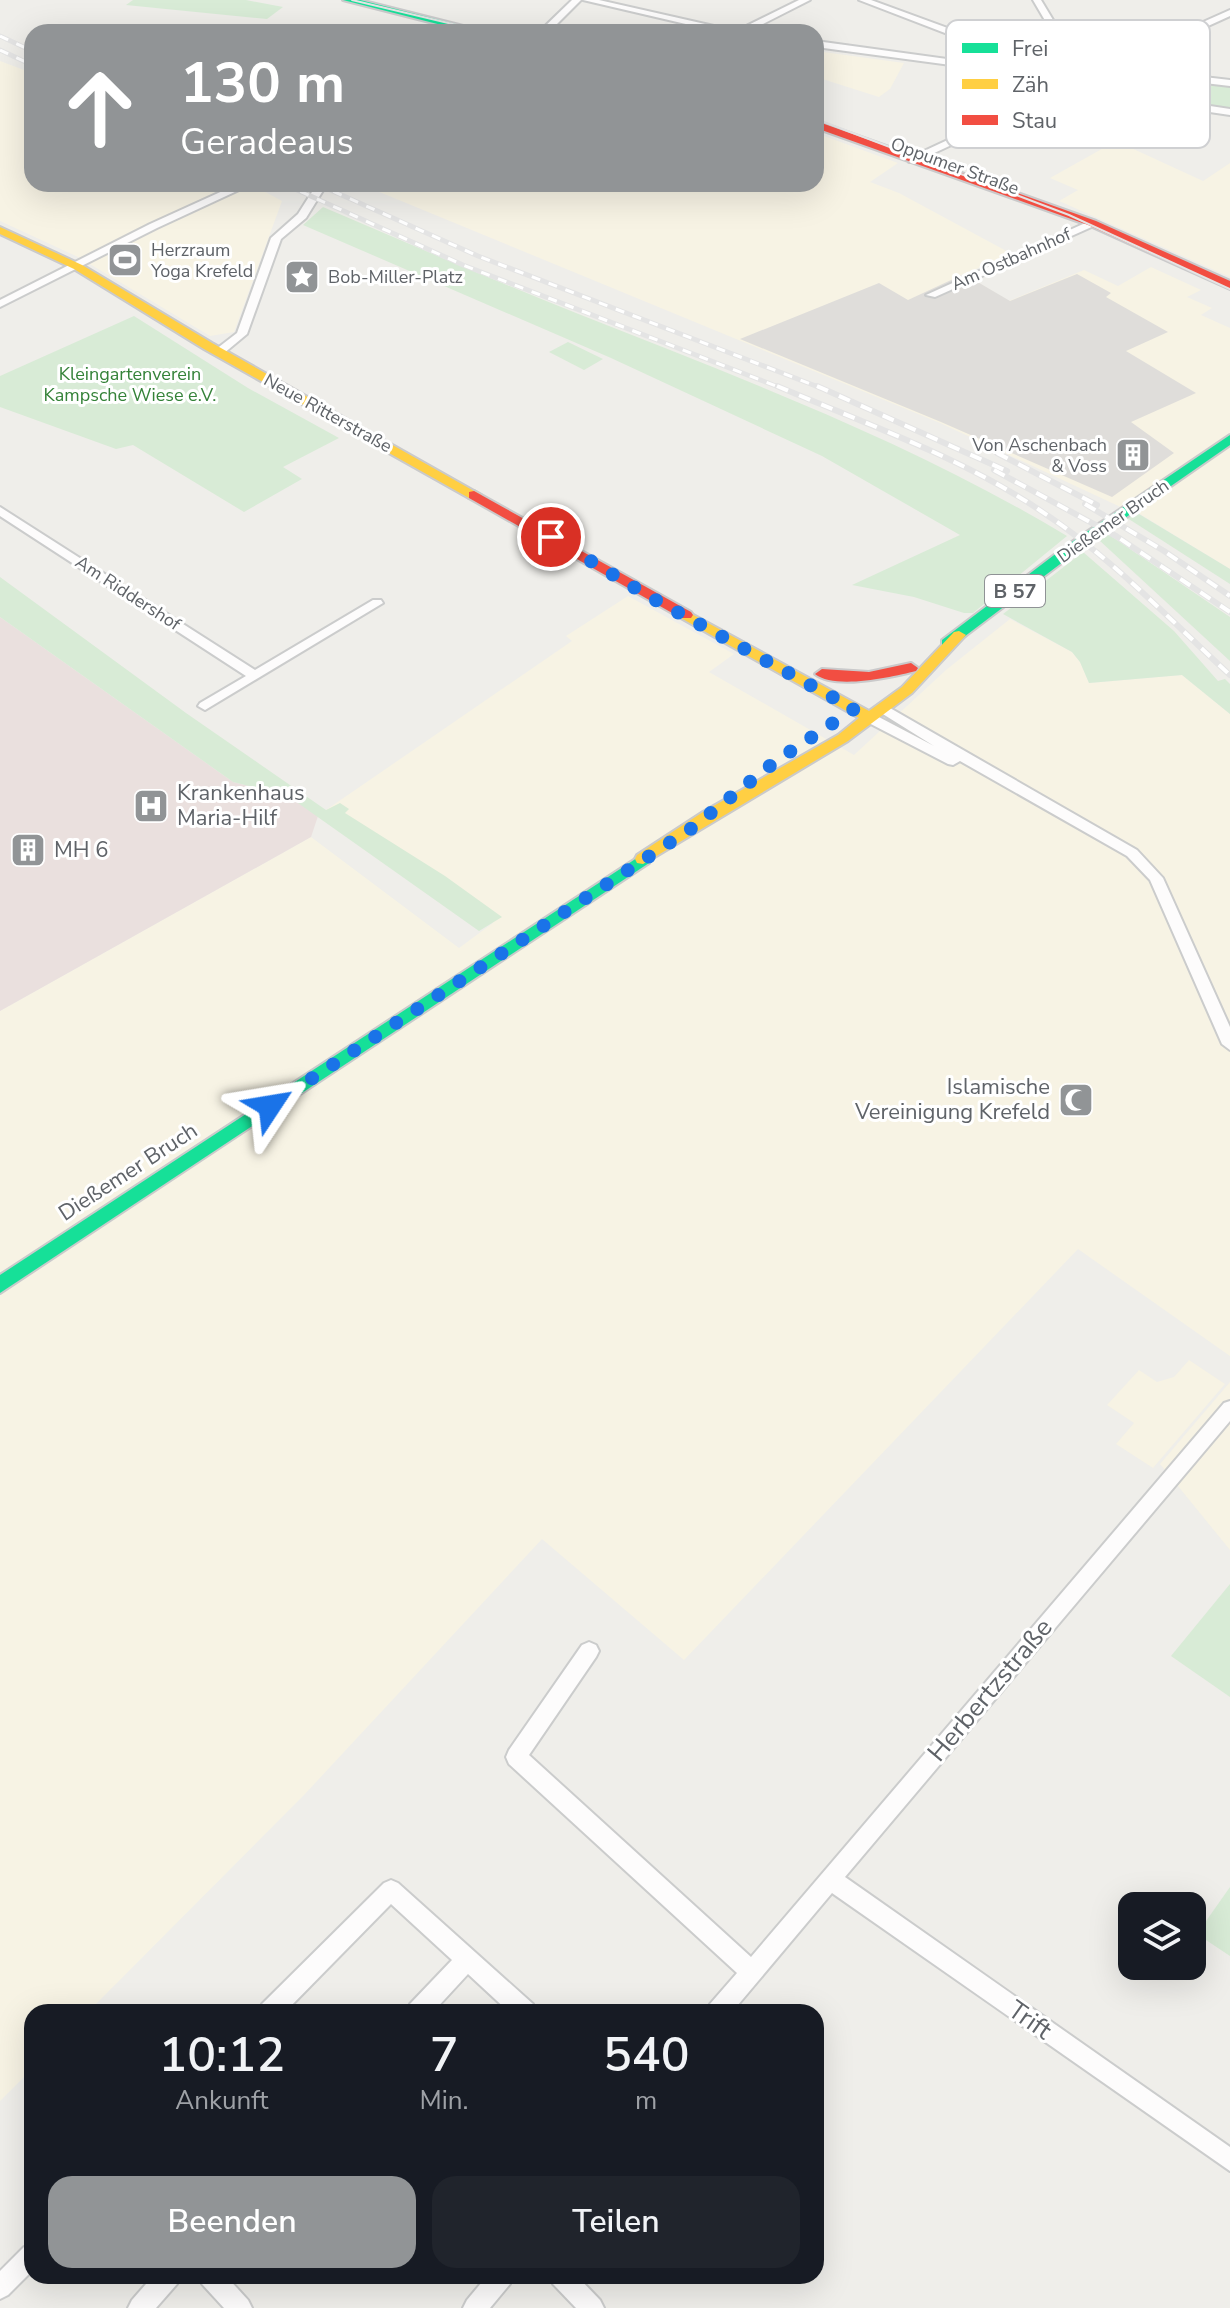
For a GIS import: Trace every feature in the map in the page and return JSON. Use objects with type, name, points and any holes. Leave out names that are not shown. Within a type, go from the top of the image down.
[{"type":"main road","points":[[348,0],[448,24]]},
{"type":"main road","name":"Oppumer Straße","points":[[824,117],[1092,223],[1230,287]]},
{"type":"main road","name":"Oppumer Straße","points":[[824,127],[918,157]]},
{"type":"main road","name":"Neue Ritterstraße","points":[[0,230],[78,267],[219,352],[582,554],[650,597],[869,709]]},
{"type":"main road","name":"Dießemer Bruch","points":[[869,709],[911,668],[1071,549],[1230,439]]},
{"type":"main road","name":"Neue Ritterstraße","points":[[582,554],[662,589],[822,674],[869,709]]},
{"type":"main road","name":"Dießemer Bruch","points":[[0,1285],[709,816],[776,761],[907,690],[959,635]]},
{"type":"main road","points":[[822,674],[869,677],[911,668]]},
{"type":"street","points":[[552,24],[577,0]]},
{"type":"street","points":[[587,0],[696,24]]},
{"type":"street","points":[[756,24],[806,0]]},
{"type":"street","points":[[863,0],[946,32]]},
{"type":"street","points":[[1037,0],[1049,20]]},
{"type":"street","points":[[1210,22],[1230,13]]},
{"type":"street","points":[[824,45],[946,62]]},
{"type":"street","points":[[1210,81],[1230,83]]},
{"type":"street","points":[[1210,109],[1230,112]]},
{"type":"street","points":[[918,157],[946,144]]},
{"type":"street","points":[[0,304],[78,267],[190,206],[226,192]]},
{"type":"street","points":[[219,352],[242,334],[276,238],[302,216],[317,192]]},
{"type":"street","name":"Am Ostbahnhof","points":[[931,295],[1092,223]]},
{"type":"street","name":"Am Riddershof","points":[[0,511],[255,676]]},
{"type":"street","points":[[205,706],[377,603]]},
{"type":"street","points":[[869,709],[1015,793],[1059,811],[1132,853],[1156,878],[1230,1044]]},
{"type":"street","name":"Herbertzstraße","points":[[725,2004],[1230,1408]]},
{"type":"street","points":[[589,1651],[516,1757],[751,1972]]},
{"type":"street","name":"Trift","points":[[830,1879],[1230,2160]]},
{"type":"street","points":[[278,2004],[391,1890],[516,2004]]},
{"type":"street","points":[[426,2004],[468,1959]]},
{"type":"street","points":[[0,2287],[24,2263]]},
{"type":"street","points":[[140,2308],[162,2284]]},
{"type":"street","points":[[218,2284],[240,2308]]},
{"type":"street","points":[[475,2308],[495,2284]]},
{"type":"street","points":[[569,2284],[592,2308]]},
{"type":"shaded area","points":[[824,52],[904,63],[890,89],[879,97],[824,80]]},
{"type":"shaded area","points":[[0,61],[24,70],[24,192],[266,192],[282,201],[234,332],[210,336],[78,257],[0,221]]},
{"type":"shaded area","points":[[824,136],[898,163],[870,182],[899,193],[1012,254],[964,274],[1009,301],[1084,270],[1118,286],[1151,267],[1201,290],[1187,297],[1212,308],[1201,315],[1230,328],[1230,569],[1130,508],[1127,510],[940,423],[379,192],[824,192]]},
{"type":"shaded area","points":[[1104,148],[1131,148],[1203,181],[1230,163],[1230,277],[1059,201],[1078,190],[1050,178]]},
{"type":"shaded area","name":"Von Aschenbach & Voss","points":[[964,274],[1010,301],[1077,274],[1111,293],[1106,297],[1168,332],[1126,351],[1196,393],[1131,422],[1174,453],[1112,497],[740,339],[879,283],[908,300]]},
{"type":"shaded area","points":[[628,596],[734,654],[709,672],[854,755],[946,670],[1010,619],[1072,652],[1089,683],[1182,675],[1230,714],[1230,1356],[1078,1249],[684,1660],[542,1539],[304,1795],[96,2004],[24,2004],[24,2077],[0,2101],[0,1011],[311,837],[459,948],[493,923],[326,810],[572,641],[566,636]]},
{"type":"shaded area","name":"Krankenhaus Maria-Hilf","points":[[0,617],[233,782],[288,796],[318,816],[311,837],[0,1011]]},
{"type":"shaded area","points":[[1189,1360],[1225,1384],[1153,1468],[1116,1444],[1134,1423],[1107,1405],[1139,1370],[1157,1382],[1174,1377]]},
{"type":"shaded area","points":[[1230,1382],[1230,1550],[1160,1464]]},
{"type":"green space","points":[[133,0],[246,0],[283,7],[267,19],[126,5]]},
{"type":"green space","points":[[1210,84],[1230,87],[1230,109],[1210,106]]},
{"type":"green space","points":[[323,207],[826,414],[949,471],[1067,536],[973,613],[852,585],[960,535],[822,456],[611,358],[303,225]]},
{"type":"green space","name":"Kleingartenverein Kampsche Wiese e.V.","points":[[134,316],[248,388],[339,438],[283,467],[302,479],[244,512],[133,445],[116,449],[0,407],[0,376]]},
{"type":"green space","points":[[568,342],[603,359],[584,370],[549,352]]},
{"type":"green space","points":[[1129,508],[1230,569],[1230,584],[1121,514]]},
{"type":"green space","points":[[1108,534],[1230,617],[1230,661],[1099,540]]},
{"type":"green space","points":[[1083,552],[1174,631],[1218,681],[1225,679],[1230,684],[1230,714],[1182,675],[1089,683],[1072,652],[1003,614]]},
{"type":"green space","points":[[0,577],[186,713],[326,810],[340,803],[349,809],[345,813],[445,876],[502,917],[479,931],[288,796],[233,782],[0,617]]},
{"type":"green space","points":[[1230,1584],[1230,1697],[1171,1656]]},
{"type":"green space","points":[[1230,1887],[1230,1956],[1206,1940],[1206,1921]]},
{"type":"tram line","points":[[352,0],[452,24]]},
{"type":"tram line","points":[[824,122],[1069,215],[1230,289]]},
{"type":"railway","points":[[0,36],[24,47]]},
{"type":"railway","points":[[0,50],[24,61]]},
{"type":"railway","points":[[302,192],[463,265],[781,388]]},
{"type":"railway","points":[[335,192],[478,256],[821,388]]},
{"type":"railway","points":[[777,386],[946,458],[1041,511],[1115,568],[1230,675]]},
{"type":"railway","points":[[817,386],[1007,471]]},
{"type":"railway","points":[[997,453],[1097,505]]},
{"type":"railway","points":[[994,470],[1116,536],[1230,612]]},
{"type":"railway","points":[[1085,504],[1164,551],[1230,596]]},
{"type":"traffic: fast","points":[[348,0],[448,24]]},
{"type":"traffic: fast","points":[[947,643],[1071,549],[1230,439]]},
{"type":"traffic: fast","points":[[0,1285],[643,859]]},
{"type":"traffic: slow","points":[[0,230],[78,267],[208,346],[474,495]]},
{"type":"traffic: slow","points":[[686,615],[870,718]]},
{"type":"traffic: slow","points":[[643,859],[709,816],[843,738],[907,690],[959,635]]},
{"type":"traffic: jam","points":[[824,127],[1092,223],[1230,285]]},
{"type":"traffic: jam","points":[[474,495],[686,615]]},
{"type":"traffic: jam","points":[[822,674],[869,677],[911,668]]},
{"type":"place","name":"Herzraum Yoga Krefeld","points":[[125,260]]},
{"type":"place","name":"Bob-Miller-Platz","points":[[302,277]]},
{"type":"place","name":"Von Aschenbach & Voss","points":[[1133,455]]},
{"type":"place","name":"Krankenhaus Maria-Hilf","points":[[151,806]]},
{"type":"place","name":"MH 6","points":[[28,850]]},
{"type":"place","name":"Islamische Vereinigung Krefeld","points":[[1076,1100]]},
{"type":"route","points":[[270,1106],[692,828],[776,761],[854,709],[650,597],[551,537]]}]
